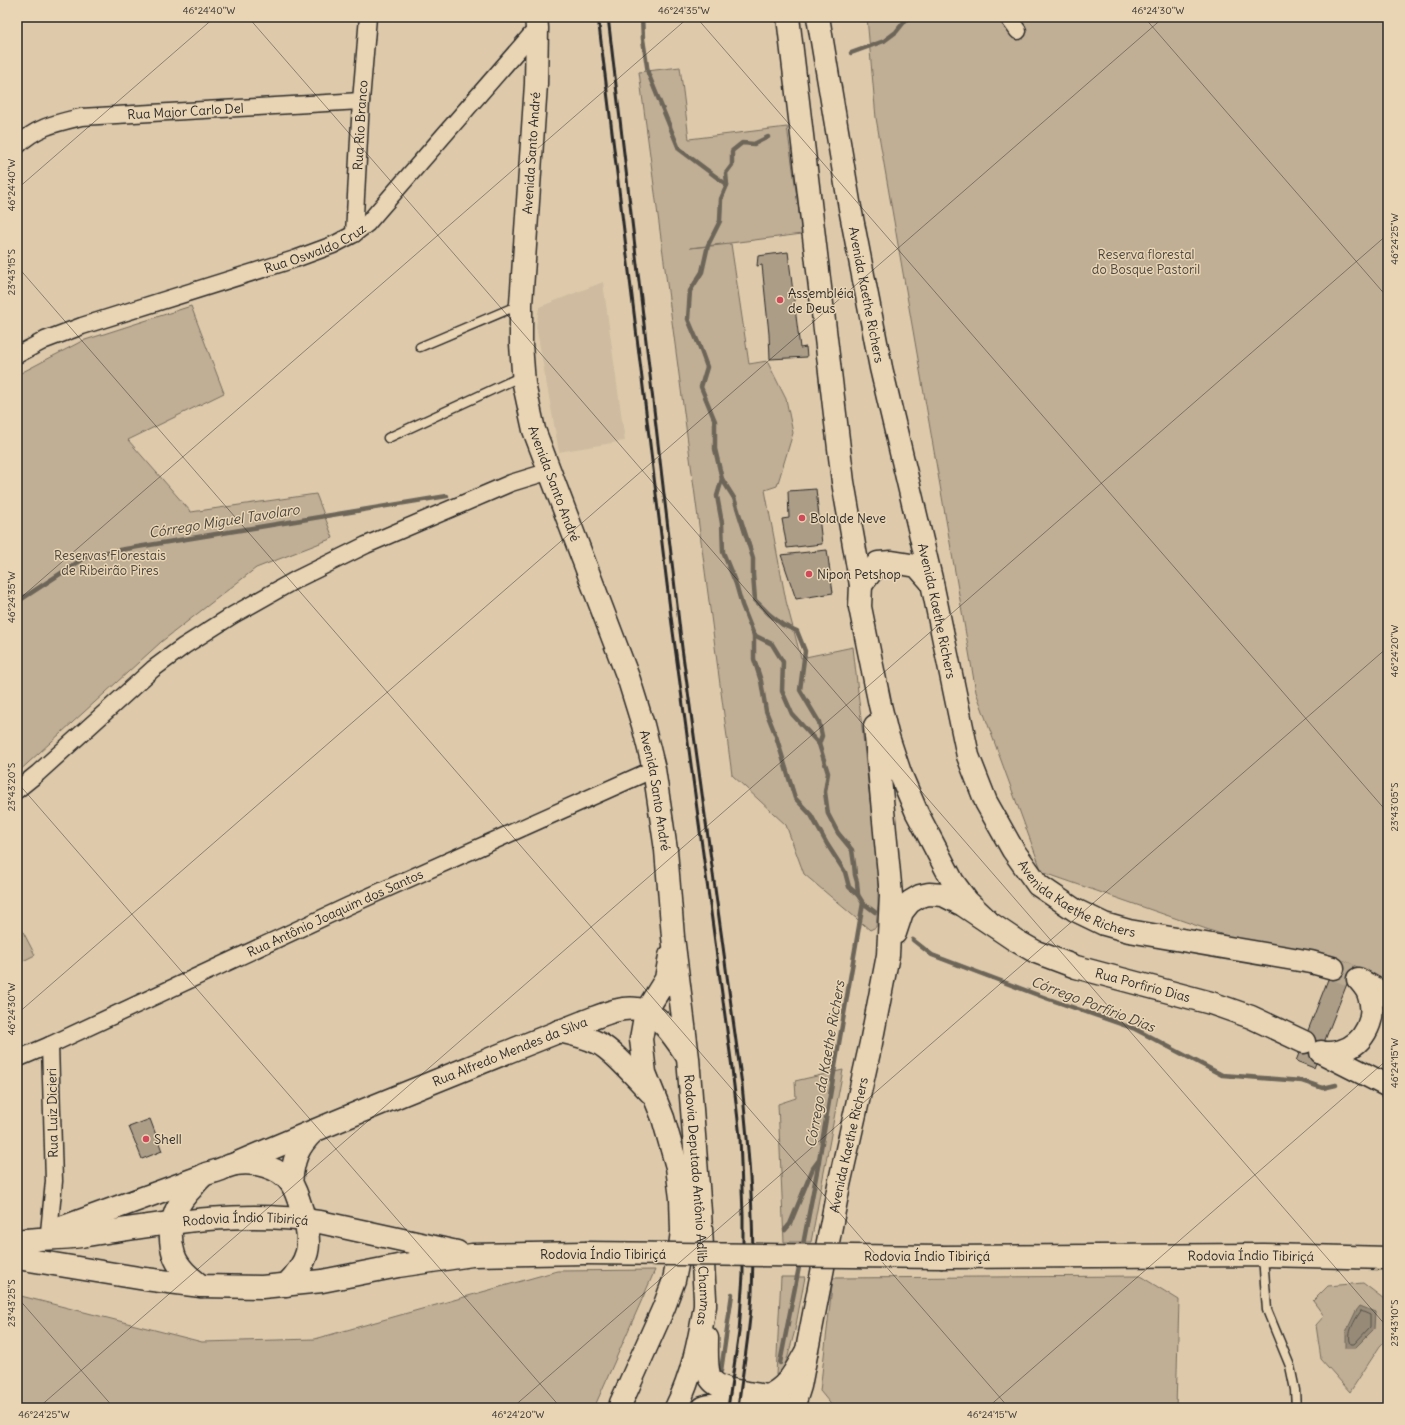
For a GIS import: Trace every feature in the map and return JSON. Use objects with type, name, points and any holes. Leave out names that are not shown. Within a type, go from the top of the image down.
[{"type":"main road","name":"Avenida Kaethe Richers","points":[[788,17],[843,482],[860,585],[860,607],[887,734],[900,773],[917,813],[953,882],[967,901],[987,920]]},
{"type":"main road","name":"Avenida Kaethe Richers","points":[[818,17],[850,208],[880,361],[932,583],[968,756],[986,802],[1013,850],[1038,884],[1075,910],[1104,924],[1129,931],[1311,962],[1347,974],[1388,996]]},
{"type":"main road","name":"Avenida Santo André","points":[[536,23],[536,84],[521,304],[523,376],[534,430],[629,680],[643,725],[654,770],[666,850],[673,937],[688,1058]]},
{"type":"main road","points":[[860,585],[878,563],[892,562],[917,566],[932,583]]},
{"type":"main road","name":"Avenida Kaethe Richers","points":[[793,1408],[800,1386],[839,1185],[871,1043],[888,955],[891,894],[867,641]]},
{"type":"main road","points":[[888,955],[902,912],[910,902],[920,896],[929,894],[943,895],[987,920]]},
{"type":"main road","name":"Rua Porfirio Dias","points":[[987,920],[1015,940],[1036,952],[1076,967],[1211,1003],[1251,1017],[1388,1086]]},
{"type":"main road","name":"Avenida Santo André","points":[[646,1011],[666,980],[673,937]]},
{"type":"main road","points":[[1316,1049],[1340,1052],[1353,1046],[1364,1035],[1370,1022],[1372,1007],[1368,992],[1347,974]]},
{"type":"main road","name":"Rua Alfredo Mendes da Silva","points":[[18,1246],[49,1232],[235,1164],[316,1129],[559,1031],[616,1010],[629,1008],[646,1011]]},
{"type":"main road","points":[[646,1011],[665,1027],[688,1058]]},
{"type":"main road","name":"Rodovia Deputado Antônio Adlib Chammas","points":[[620,1406],[664,1307],[674,1280],[682,1231],[677,1167],[663,1118],[645,1073],[641,1039],[646,1011]]},
{"type":"main road","points":[[559,1031],[575,1034],[599,1044],[615,1056],[654,1096]]},
{"type":"main road","points":[[643,1057],[649,1047],[653,1044],[666,1043],[688,1058]]},
{"type":"main road","name":"Rodovia Deputado Antônio Adlib Chammas","points":[[676,1408],[695,1359],[705,1306],[700,1212],[688,1058]]},
{"type":"main road","name":"Rua Alfredo Mendes da Silva","points":[[293,1187],[294,1160],[298,1149],[304,1140],[316,1129]]},
{"type":"main road","points":[[235,1164],[249,1164],[267,1167],[276,1171],[293,1187],[312,1211],[345,1227]]},
{"type":"main road","points":[[202,1286],[189,1276],[181,1267],[174,1255],[172,1242],[172,1222],[179,1203],[205,1175]]},
{"type":"main road","points":[[286,1285],[302,1267],[308,1249],[308,1235],[305,1220],[293,1187]]},
{"type":"main road","points":[[259,1216],[294,1232],[301,1238],[308,1249]]},
{"type":"main road","name":"Rodovia Índio Tibiriçá","points":[[18,1246],[61,1238],[172,1222],[207,1218],[259,1216],[305,1220],[345,1227],[472,1255]]},
{"type":"main road","points":[[174,1255],[177,1246],[185,1233],[207,1218]]},
{"type":"main road","name":"Rodovia Índio Tibiriçá","points":[[18,1246],[146,1279],[202,1286],[262,1287],[322,1281],[398,1266],[472,1255],[585,1253],[943,1257],[1263,1255],[1386,1257]]},
{"type":"main road","points":[[705,1306],[708,1368],[713,1382],[724,1388],[766,1397],[776,1401],[784,1408]]},
{"type":"main road","points":[[766,1397],[782,1388],[806,1352]]},
{"type":"main road","points":[[703,1408],[708,1406],[730,1408]]},
{"type":"street","name":"Rua Rio Branco","points":[[354,234],[361,101],[368,17]]},
{"type":"street","points":[[1008,17],[1018,32]]},
{"type":"street","name":"Rua Oswaldo Cruz","points":[[17,355],[45,340],[82,326],[295,259],[333,245],[354,234],[371,220],[536,23]]},
{"type":"street","name":"Rua Major Carlo Del","points":[[17,146],[23,140],[48,125],[81,117],[361,101]]},
{"type":"street","points":[[17,790],[38,773],[108,708],[153,669],[184,646],[233,616],[297,579],[366,545],[511,483],[550,472]]},
{"type":"street","name":"Rua Antônio Joaquim dos Santos","points":[[17,1060],[348,906],[654,770]]},
{"type":"street","name":"Rua Luiz Dicieri","points":[[50,1045],[54,1181],[57,1202],[60,1210],[73,1224]]},
{"type":"street","name":"Rua Luiz Dicieri","points":[[49,1232],[54,1181]]},
{"type":"lane","points":[[420,347],[521,304]]},
{"type":"lane","points":[[388,438],[523,376]]},
{"type":"lane","points":[[1263,1255],[1267,1310],[1272,1326],[1290,1366],[1295,1390],[1296,1408]]},
{"type":"shaded area","points":[[603,282],[625,441],[559,452],[536,326],[539,307]]},
{"type":"green space","name":"Reserva florestal do Bosque Pastoril","points":[[867,17],[1388,17],[1388,982],[1345,961],[1238,940],[1042,872],[976,692],[876,118]]},
{"type":"green space","points":[[680,67],[689,139],[787,127],[802,234],[690,248],[731,244],[749,364],[767,361],[786,399],[793,433],[777,486],[765,490],[786,601],[801,658],[853,647],[878,871],[876,927],[870,930],[804,874],[786,825],[732,775],[639,72]]},
{"type":"green space","name":"Reservas Florestais de Ribeirão Pires","points":[[191,306],[224,393],[128,440],[191,512],[316,494],[333,538],[256,568],[161,642],[17,773],[17,375],[82,341]]},
{"type":"green space","points":[[17,920],[35,955],[17,964]]},
{"type":"green space","points":[[843,1070],[811,1242],[784,1242],[778,1104],[796,1098],[795,1081]]},
{"type":"green space","points":[[655,1270],[594,1408],[17,1408],[17,1295],[202,1342],[315,1339],[557,1271]]},
{"type":"green space","points":[[1140,1276],[1179,1300],[1176,1408],[834,1408],[820,1391],[833,1278]]},
{"type":"green space","points":[[781,1277],[805,1277],[795,1330],[788,1356],[783,1370],[776,1375]]},
{"type":"green space","points":[[1363,1283],[1388,1302],[1388,1338],[1380,1346],[1350,1392],[1321,1359],[1316,1325],[1324,1316],[1313,1301],[1328,1286]]},
{"type":"water","points":[[1360,1306],[1375,1312],[1374,1329],[1355,1348],[1346,1348],[1346,1332]]},
{"type":"building","name":"Assembléia de Deus","points":[[788,252],[800,348],[806,347],[807,357],[770,359],[762,265],[757,266],[758,256]]},
{"type":"building","name":"Bola de Neve","points":[[816,489],[822,544],[787,548],[782,519],[789,518],[788,491]]},
{"type":"building","name":"Nipon Petshop","points":[[827,550],[833,593],[796,599],[781,555]]},
{"type":"building","points":[[1336,959],[1354,966],[1314,1068],[1296,1061]]},
{"type":"building","name":"Shell","points":[[150,1119],[162,1151],[142,1159],[129,1127]]},
{"type":"waterway","points":[[642,17],[643,39],[648,73],[679,149],[727,185]]},
{"type":"waterway","name":"Córrego da Kaethe Richers","points":[[851,53],[884,41],[896,32],[908,17]]},
{"type":"waterway","name":"Córrego da Kaethe Richers","points":[[768,137],[754,144],[742,143],[732,151],[732,165],[726,173],[727,185],[721,199],[720,221],[708,245],[702,272],[690,291],[688,319],[707,367],[701,387],[715,421],[715,449],[722,479],[717,496],[722,523],[723,552],[754,635],[754,659],[761,681],[766,711],[776,736],[795,798],[811,815],[845,872],[849,887],[858,895],[863,903],[819,1160],[813,1168],[790,1224],[785,1230]]},
{"type":"waterway","name":"Córrego da Kaethe Richers","points":[[722,479],[734,498],[753,558],[755,600],[783,625],[797,631],[805,651],[800,690],[819,722],[822,736],[819,744]]},
{"type":"waterway","name":"Córrego Miguel Tavolaro","points":[[17,602],[89,555],[447,496]]},
{"type":"waterway","name":"Córrego da Kaethe Richers","points":[[754,635],[772,644],[783,662],[782,691],[792,714],[819,744],[828,773],[825,792],[828,814],[838,833],[852,850],[858,895]]},
{"type":"waterway","name":"Córrego Porfírio Dias","points":[[863,903],[875,912]]},
{"type":"waterway","name":"Córrego Porfírio Dias","points":[[913,940],[932,955],[1046,998],[1135,1029],[1222,1075],[1302,1081],[1323,1088],[1336,1085]]},
{"type":"waterway","points":[[802,1250],[819,1161]]},
{"type":"waterway","points":[[780,1363],[800,1262]]},
{"type":"waterway","name":"Córrego da Kaethe Richers","points":[[721,1371],[732,1294]]},
{"type":"tunnel","points":[[1333,968],[1350,975]]},
{"type":"railway","points":[[598,17],[671,617],[731,1060],[740,1137],[743,1215],[743,1275],[739,1332],[728,1408]]},
{"type":"railway","points":[[608,17],[682,648],[745,1111],[751,1189],[753,1267],[750,1322],[738,1408]]},
{"type":"place","name":"Assembléia de Deus","points":[[780,300]]},
{"type":"place","name":"Bola de Neve","points":[[802,518]]},
{"type":"place","name":"Nipon Petshop","points":[[809,574]]},
{"type":"place","name":"Shell","points":[[146,1139]]}]
